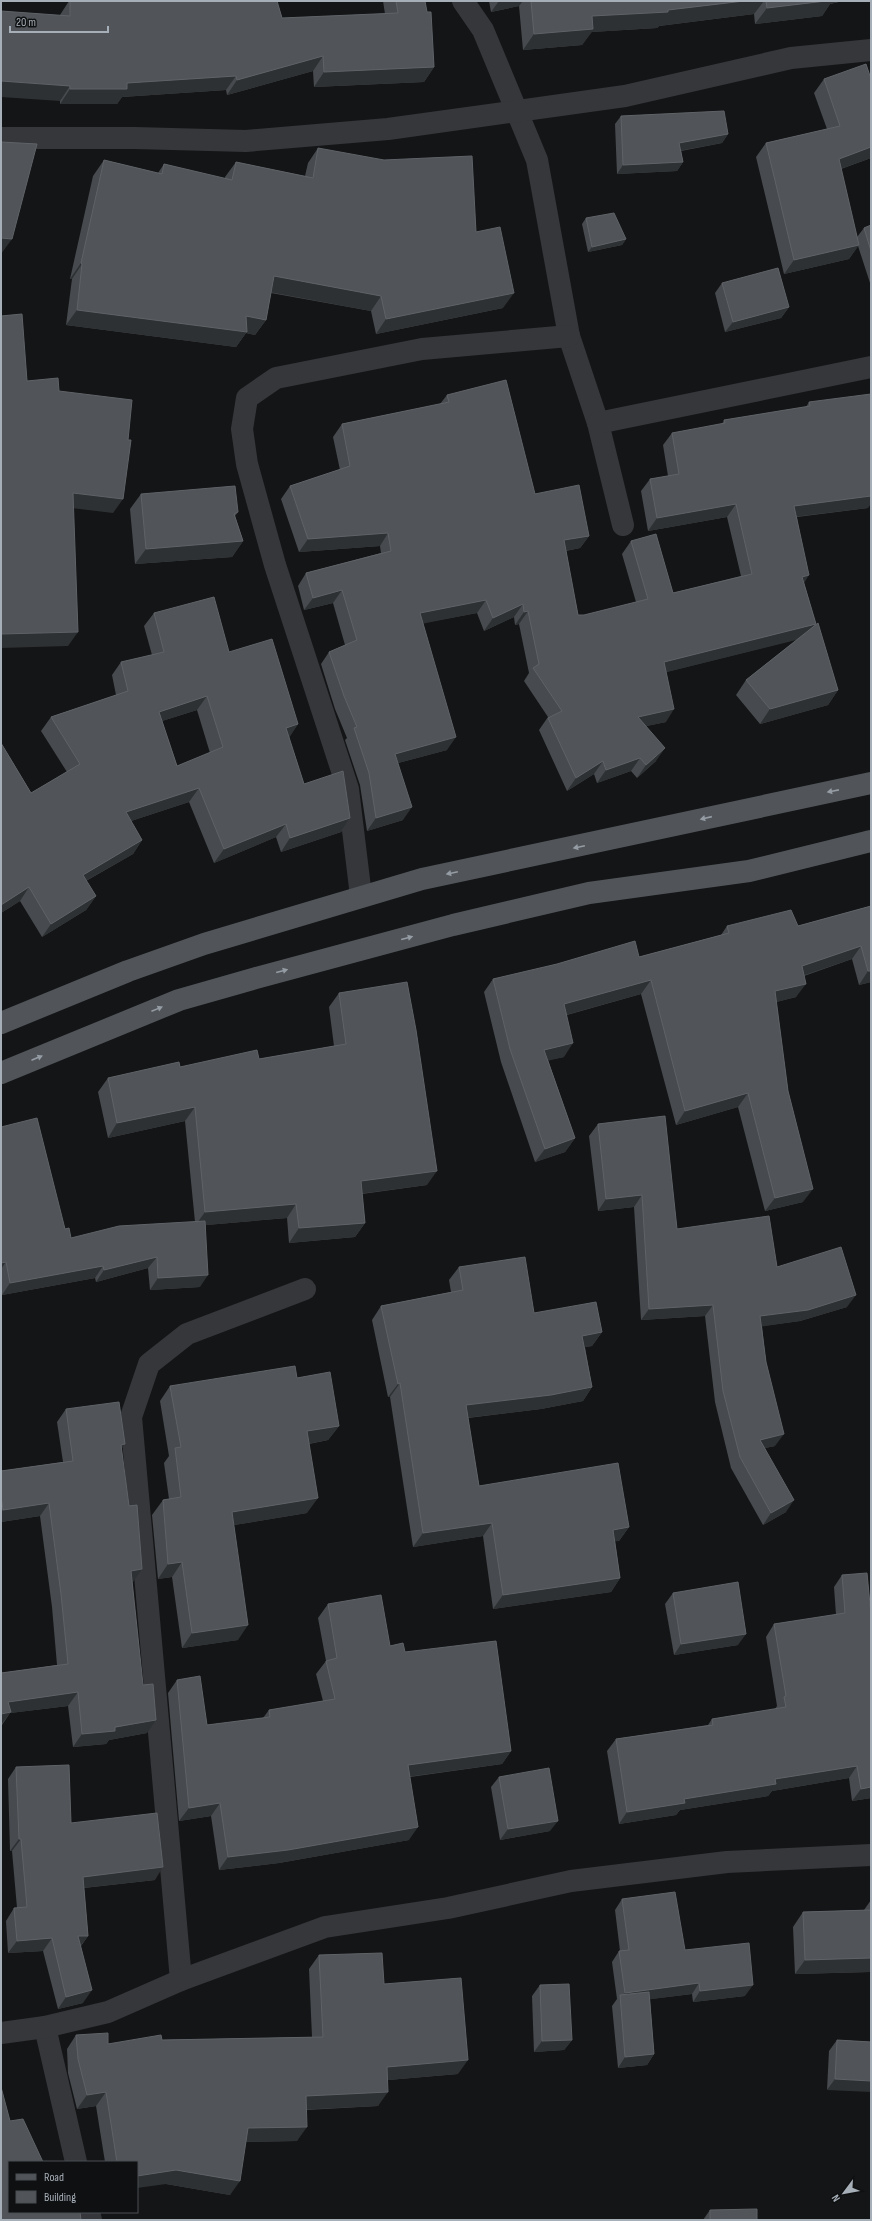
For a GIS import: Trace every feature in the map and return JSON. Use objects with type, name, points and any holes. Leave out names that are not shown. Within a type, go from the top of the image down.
[{"type":"main road","points":[[1,1023],[128,971],[204,944],[422,879],[871,783]]},
{"type":"main road","points":[[1,1073],[178,1000],[454,925],[589,893],[749,871],[871,841]]},
{"type":"street","points":[[463,1],[483,30],[537,160],[569,336],[598,423],[623,525]]},
{"type":"street","points":[[1,138],[246,140],[388,129],[625,96],[791,58],[871,50]]},
{"type":"street","points":[[361,896],[348,789],[275,565],[247,464],[242,429],[247,398],[276,378],[422,349],[569,336]]},
{"type":"street","points":[[598,423],[871,367]]},
{"type":"street","points":[[180,1980],[131,1417],[148,1364],[187,1334],[305,1289]]},
{"type":"street","points":[[1,2033],[45,2027],[108,2012],[180,1980],[326,1927],[448,1908],[571,1881],[727,1862],[871,1855]]},
{"type":"street","points":[[45,2027],[76,2161]]},
{"type":"building","points":[[70,1],[277,1],[282,18],[398,13],[396,1],[425,1],[427,12],[431,12],[434,67],[324,72],[323,56],[237,80],[236,76],[127,83],[127,89],[70,89],[70,86],[1,81],[1,11],[70,16]]},
{"type":"building","points":[[531,1],[744,1],[668,10],[668,12],[592,16],[593,29],[534,34]]},
{"type":"building","points":[[766,1],[826,1],[767,8]]},
{"type":"building","points":[[866,64],[871,79],[871,147],[839,159],[859,245],[794,260],[766,143],[840,126],[824,79]]},
{"type":"building","points":[[724,111],[728,134],[679,143],[683,162],[623,165],[621,116]]},
{"type":"building","points":[[1,142],[37,144],[12,239],[1,238]]},
{"type":"building","points":[[318,148],[384,160],[472,156],[476,232],[500,227],[514,293],[386,319],[381,296],[274,276],[266,320],[246,316],[247,332],[77,310],[81,263],[104,160],[162,174],[164,164],[232,180],[236,162],[313,178]]},
{"type":"building","points":[[614,213],[626,239],[592,247],[586,218]]},
{"type":"building","points":[[871,225],[871,251],[864,228]]},
{"type":"building","points":[[778,268],[789,307],[733,322],[722,283]]},
{"type":"building","points":[[22,314],[27,381],[58,378],[59,391],[132,400],[128,440],[131,440],[123,499],[73,493],[78,632],[1,634],[1,316]]},
{"type":"building","points":[[506,380],[535,494],[579,485],[589,536],[564,540],[578,615],[584,615],[648,599],[631,541],[656,534],[673,593],[752,574],[736,504],[657,518],[650,479],[679,474],[672,433],[725,423],[724,420],[810,406],[809,402],[871,394],[871,496],[794,506],[809,575],[802,577],[816,624],[664,662],[674,709],[638,717],[665,748],[646,765],[640,758],[606,770],[603,761],[576,778],[548,718],[562,711],[533,668],[539,664],[528,611],[524,612],[523,604],[493,618],[486,600],[420,613],[456,737],[395,754],[412,807],[376,818],[369,773],[354,728],[357,727],[344,696],[329,652],[357,640],[342,590],[313,598],[306,573],[391,551],[388,533],[308,539],[290,486],[350,466],[342,424],[449,402],[447,395]]},
{"type":"building","points":[[235,486],[238,512],[234,514],[243,541],[146,549],[141,494]]},
{"type":"building","points":[[214,597],[229,652],[272,639],[298,724],[286,728],[304,784],[343,771],[350,818],[290,838],[286,824],[224,849],[199,788],[126,812],[142,840],[83,875],[96,896],[51,924],[29,887],[1,905],[1,743],[31,793],[80,764],[51,717],[128,691],[121,662],[164,652],[154,613]],"holes":[[[207,696],[223,747],[177,766],[159,712]]]},
{"type":"building","points":[[818,623],[838,690],[770,709],[746,680]]},
{"type":"building","points":[[871,906],[871,971],[868,971],[861,946],[802,966],[806,984],[775,991],[788,1091],[813,1189],[775,1198],[748,1093],[685,1111],[651,980],[564,1004],[573,1043],[544,1050],[575,1138],[545,1149],[510,1049],[493,979],[557,964],[635,941],[639,957],[729,933],[727,926],[791,910],[798,926]]},
{"type":"building","points":[[407,982],[416,1030],[437,1171],[361,1181],[365,1223],[299,1228],[296,1204],[205,1212],[195,1107],[117,1123],[108,1078],[179,1062],[180,1067],[257,1050],[259,1059],[346,1044],[339,993]]},
{"type":"building","points":[[665,1116],[677,1229],[769,1216],[777,1267],[841,1247],[856,1295],[808,1310],[760,1316],[766,1362],[784,1434],[760,1440],[794,1500],[771,1513],[740,1457],[723,1391],[713,1305],[649,1309],[642,1195],[606,1199],[598,1124]]},
{"type":"building","points":[[37,1118],[65,1229],[69,1228],[71,1238],[119,1226],[205,1221],[208,1275],[158,1278],[157,1257],[104,1270],[103,1266],[10,1283],[6,1262],[1,1263],[1,1127]]},
{"type":"building","points":[[525,1257],[534,1313],[596,1302],[602,1332],[582,1336],[592,1387],[551,1395],[466,1405],[479,1486],[618,1463],[629,1527],[613,1530],[620,1578],[503,1595],[492,1523],[423,1533],[400,1383],[398,1384],[381,1306],[463,1290],[459,1267]]},
{"type":"building","points":[[295,1366],[297,1378],[330,1372],[339,1426],[307,1431],[318,1498],[232,1512],[248,1625],[192,1633],[182,1562],[168,1564],[163,1500],[181,1497],[175,1448],[181,1447],[170,1386]]},
{"type":"building","points":[[119,1402],[125,1444],[121,1445],[129,1506],[137,1505],[142,1569],[131,1571],[143,1685],[153,1684],[156,1720],[115,1727],[115,1731],[82,1734],[78,1692],[8,1702],[11,1712],[1,1714],[1,1673],[68,1664],[61,1594],[49,1503],[3,1510],[1,1495],[1,1471],[73,1461],[66,1409]]},
{"type":"building","points":[[867,1573],[871,1615],[871,1787],[861,1789],[857,1766],[775,1779],[776,1784],[684,1799],[685,1803],[627,1812],[616,1739],[713,1725],[712,1719],[786,1707],[784,1697],[786,1696],[774,1624],[845,1613],[842,1575]]},
{"type":"building","points":[[738,1582],[746,1634],[681,1644],[673,1593]]},
{"type":"building","points":[[381,1595],[390,1646],[403,1643],[405,1652],[496,1641],[511,1751],[408,1765],[418,1827],[288,1850],[228,1857],[220,1803],[189,1808],[177,1680],[200,1676],[207,1725],[270,1717],[269,1710],[335,1699],[326,1661],[337,1658],[328,1604]]},
{"type":"building","points":[[69,1765],[71,1823],[157,1813],[163,1867],[83,1877],[88,1936],[78,1936],[92,1990],[66,1997],[52,1938],[17,1941],[14,1908],[27,1907],[21,1839],[19,1839],[16,1767]]},
{"type":"building","points":[[549,1768],[558,1821],[508,1829],[499,1777]]},
{"type":"building","points":[[675,1892],[685,1950],[749,1943],[753,1985],[700,1991],[699,1983],[625,1993],[619,1951],[629,1950],[622,1899]]},
{"type":"building","points":[[871,1910],[871,1958],[805,1960],[803,1912]]},
{"type":"building","points":[[382,1953],[384,1984],[461,1978],[468,2060],[387,2067],[388,2092],[306,2096],[307,2127],[248,2128],[240,2181],[176,2170],[138,2176],[138,2161],[117,2161],[106,2092],[87,2095],[78,2059],[76,2035],[108,2033],[108,2044],[161,2035],[162,2040],[323,2037],[319,1955]]},
{"type":"building","points":[[569,1984],[572,2040],[542,2041],[540,1985]]},
{"type":"building","points":[[649,1992],[654,2054],[625,2057],[620,1995]]},
{"type":"building","points":[[837,2040],[871,2042],[871,2081],[835,2079]]},
{"type":"building","points":[[1,2087],[10,2121],[23,2119],[43,2161],[8,2161],[8,2213],[80,2213],[81,2220],[1,2220]]},
{"type":"building","points":[[757,2209],[757,2220],[710,2220],[710,2210]]}]
